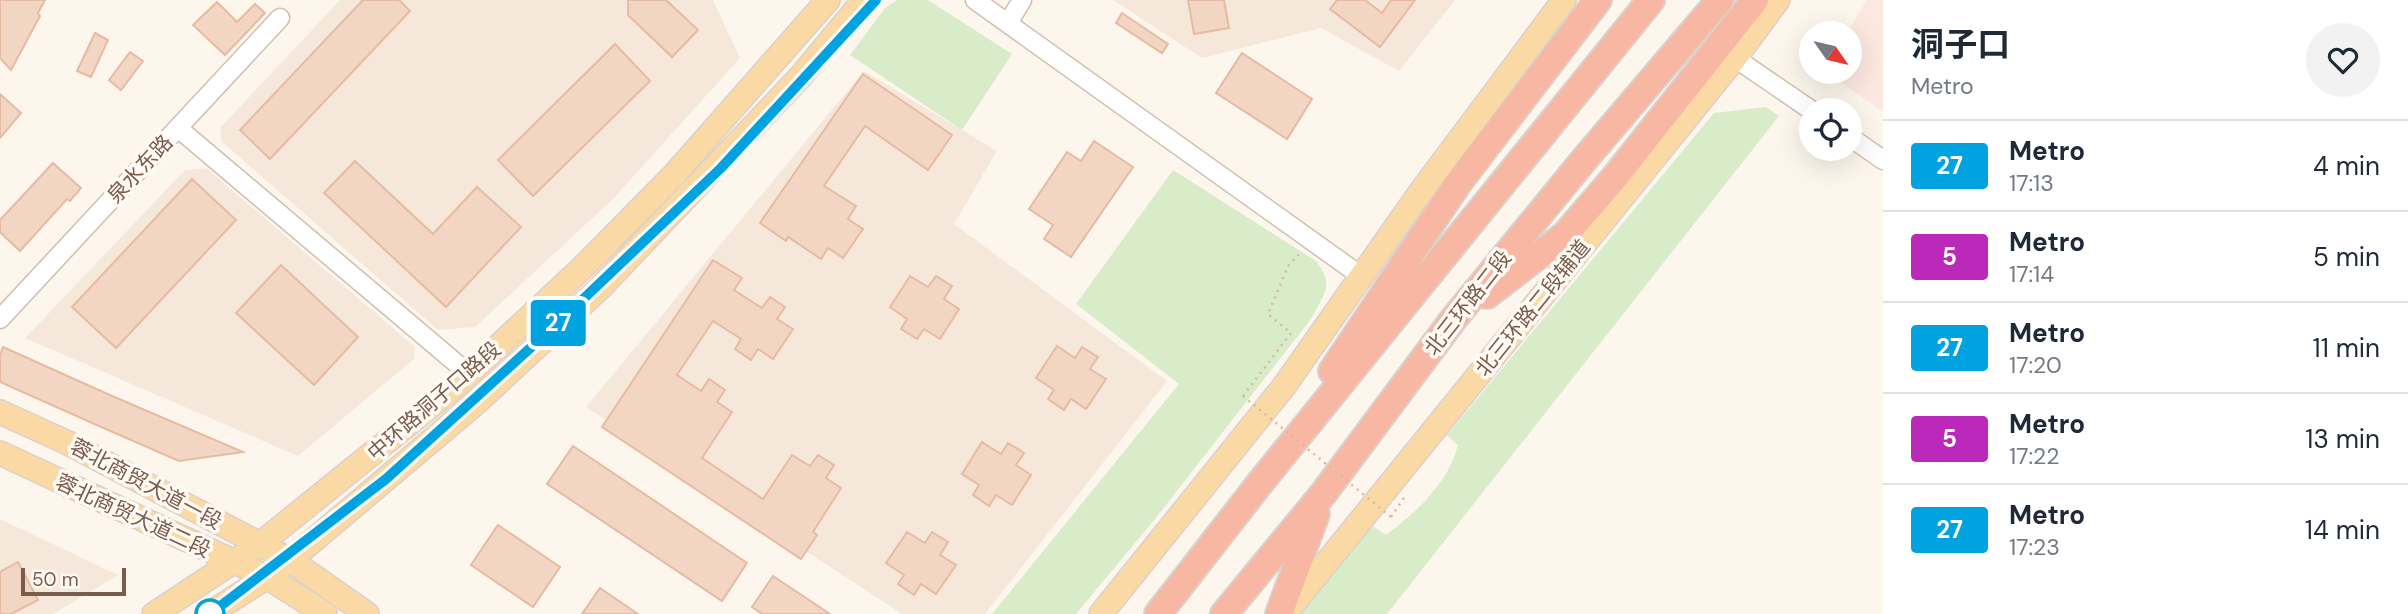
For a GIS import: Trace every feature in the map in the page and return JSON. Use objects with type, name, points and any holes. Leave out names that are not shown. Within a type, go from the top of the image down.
[{"type":"highway","points":[[1260,483],[1459,182],[1598,0]]},
{"type":"highway","points":[[1159,613],[1260,483],[1651,0]]},
{"type":"highway","name":"北三环路二段","points":[[1224,614],[1323,494],[1452,321],[1720,0]]},
{"type":"highway","points":[[1452,321],[1565,235],[1615,177],[1755,0]]},
{"type":"highway","points":[[1279,614],[1323,494]]},
{"type":"main road","name":"中环路洞子口路段","points":[[154,614],[260,544],[469,374],[582,268],[672,177],[828,0]]},
{"type":"main road","name":"中环路洞子口路段","points":[[209,614],[290,560],[477,402],[600,288],[801,76],[864,0]]},
{"type":"main road","points":[[1101,614],[1285,384],[1564,0]]},
{"type":"main road","name":"北三环路二段辅道","points":[[1285,614],[1735,58],[1778,0]]},
{"type":"main road","name":"蓉北商贸大道一段","points":[[0,412],[66,442],[290,560],[338,594]]},
{"type":"main road","name":"蓉北商贸大道二段","points":[[0,453],[267,577],[323,613]]},
{"type":"main road","points":[[338,594],[367,614]]},
{"type":"main road","points":[[338,594],[375,614]]},
{"type":"street","points":[[975,0],[1361,276]]},
{"type":"street","points":[[1008,23],[1021,0]]},
{"type":"street","name":"泉水东路","points":[[0,319],[280,18]]},
{"type":"street","points":[[1735,58],[1799,102]]},
{"type":"street","points":[[178,128],[469,374]]},
{"type":"street","points":[[1862,145],[1883,159]]},
{"type":"path","points":[[1301,251],[1288,266],[1268,314],[1291,333],[1244,396],[1391,517]]},
{"type":"shaded area","points":[[340,0],[713,0],[740,58],[613,199],[475,327],[438,330],[222,142],[220,128]]},
{"type":"shaded area","points":[[1113,0],[1455,0],[1399,71],[1321,28],[1202,58]]},
{"type":"shaded area","points":[[1867,0],[1883,0],[1883,112],[1843,84],[1862,84],[1862,21],[1854,21]]},
{"type":"shaded area","points":[[864,71],[997,151],[954,224],[1167,381],[985,614],[902,614],[586,407]]},
{"type":"shaded area","points":[[206,168],[415,347],[414,359],[298,456],[25,338],[185,170]]},
{"type":"shaded area","points":[[0,519],[118,575],[53,614],[0,614]]},
{"type":"green space","points":[[897,0],[928,0],[1012,54],[962,130],[850,55],[885,8]]},
{"type":"green space","points":[[1766,107],[1779,116],[1387,614],[1299,614],[1371,525],[1386,535],[1430,496],[1447,472],[1458,445],[1447,435],[1714,113]]},
{"type":"green space","points":[[1173,170],[1316,261],[1325,277],[1323,296],[1311,319],[1155,519],[1076,614],[992,614],[1179,384],[1076,304]]},
{"type":"building","points":[[0,0],[45,0],[38,13],[40,16],[11,70],[0,58]]},
{"type":"building","points":[[363,0],[399,0],[410,11],[270,159],[240,130]]},
{"type":"building","points":[[628,0],[666,0],[698,30],[672,57],[628,15]]},
{"type":"building","points":[[1188,0],[1224,0],[1229,28],[1194,34]]},
{"type":"building","points":[[1337,0],[1365,0],[1382,13],[1391,0],[1415,0],[1380,47],[1330,9]]},
{"type":"building","points":[[217,2],[237,22],[255,4],[265,13],[225,55],[193,25]]},
{"type":"building","points":[[1122,13],[1168,44],[1162,53],[1116,23]]},
{"type":"building","points":[[95,33],[108,40],[91,77],[77,71]]},
{"type":"building","points":[[615,44],[650,81],[533,196],[498,160]]},
{"type":"building","points":[[130,52],[143,61],[121,90],[109,80]]},
{"type":"building","points":[[1242,53],[1312,99],[1287,139],[1216,93]]},
{"type":"building","points":[[863,74],[952,135],[928,170],[865,126],[824,186],[856,206],[848,219],[863,229],[843,258],[828,248],[821,259],[788,237],[786,241],[760,223]]},
{"type":"building","points":[[0,94],[21,113],[0,138]]},
{"type":"building","points":[[1094,141],[1133,167],[1071,257],[1044,239],[1053,225],[1029,209],[1067,152],[1081,161]]},
{"type":"building","points":[[355,161],[433,234],[477,187],[521,227],[446,307],[324,193]]},
{"type":"building","points":[[53,163],[81,188],[70,201],[67,199],[20,251],[0,232],[0,220]]},
{"type":"building","points":[[192,179],[236,220],[116,348],[72,307]]},
{"type":"building","points":[[713,260],[742,278],[734,290],[762,308],[770,297],[785,307],[777,319],[793,329],[773,359],[758,349],[751,360],[735,349],[741,339],[713,321],[677,375],[701,391],[709,379],[725,390],[717,402],[732,412],[702,458],[763,499],[792,455],[810,466],[818,455],[834,465],[826,478],[841,488],[813,532],[817,535],[801,559],[602,427]]},
{"type":"building","points":[[281,265],[358,337],[314,385],[236,313]]},
{"type":"building","points":[[910,276],[928,287],[936,276],[952,286],[944,299],[959,309],[940,339],[924,329],[917,339],[901,329],[907,319],[890,307]]},
{"type":"building","points":[[1057,346],[1075,358],[1082,347],[1098,357],[1090,369],[1106,379],[1086,409],[1071,399],[1064,410],[1048,399],[1054,390],[1036,378]]},
{"type":"building","points":[[3,347],[243,452],[179,461],[0,382],[0,355]]},
{"type":"building","points":[[982,442],[1001,454],[1008,443],[1024,453],[1016,465],[1031,475],[1012,505],[996,495],[989,506],[973,495],[979,485],[962,474]]},
{"type":"building","points":[[573,446],[747,563],[722,601],[547,484]]},
{"type":"building","points":[[498,525],[560,567],[533,607],[471,565]]},
{"type":"building","points":[[907,532],[925,543],[932,532],[948,542],[940,555],[956,565],[936,594],[921,584],[914,595],[898,584],[904,575],[886,563]]},
{"type":"building","points":[[18,562],[38,600],[11,614],[0,614],[0,572]]},
{"type":"building","points":[[773,576],[830,614],[762,614],[752,607]]},
{"type":"building","points":[[600,588],[638,614],[582,614]]},
{"type":"metro line","name":"27","points":[[210,614],[386,479],[560,321],[721,168],[876,0]]}]
